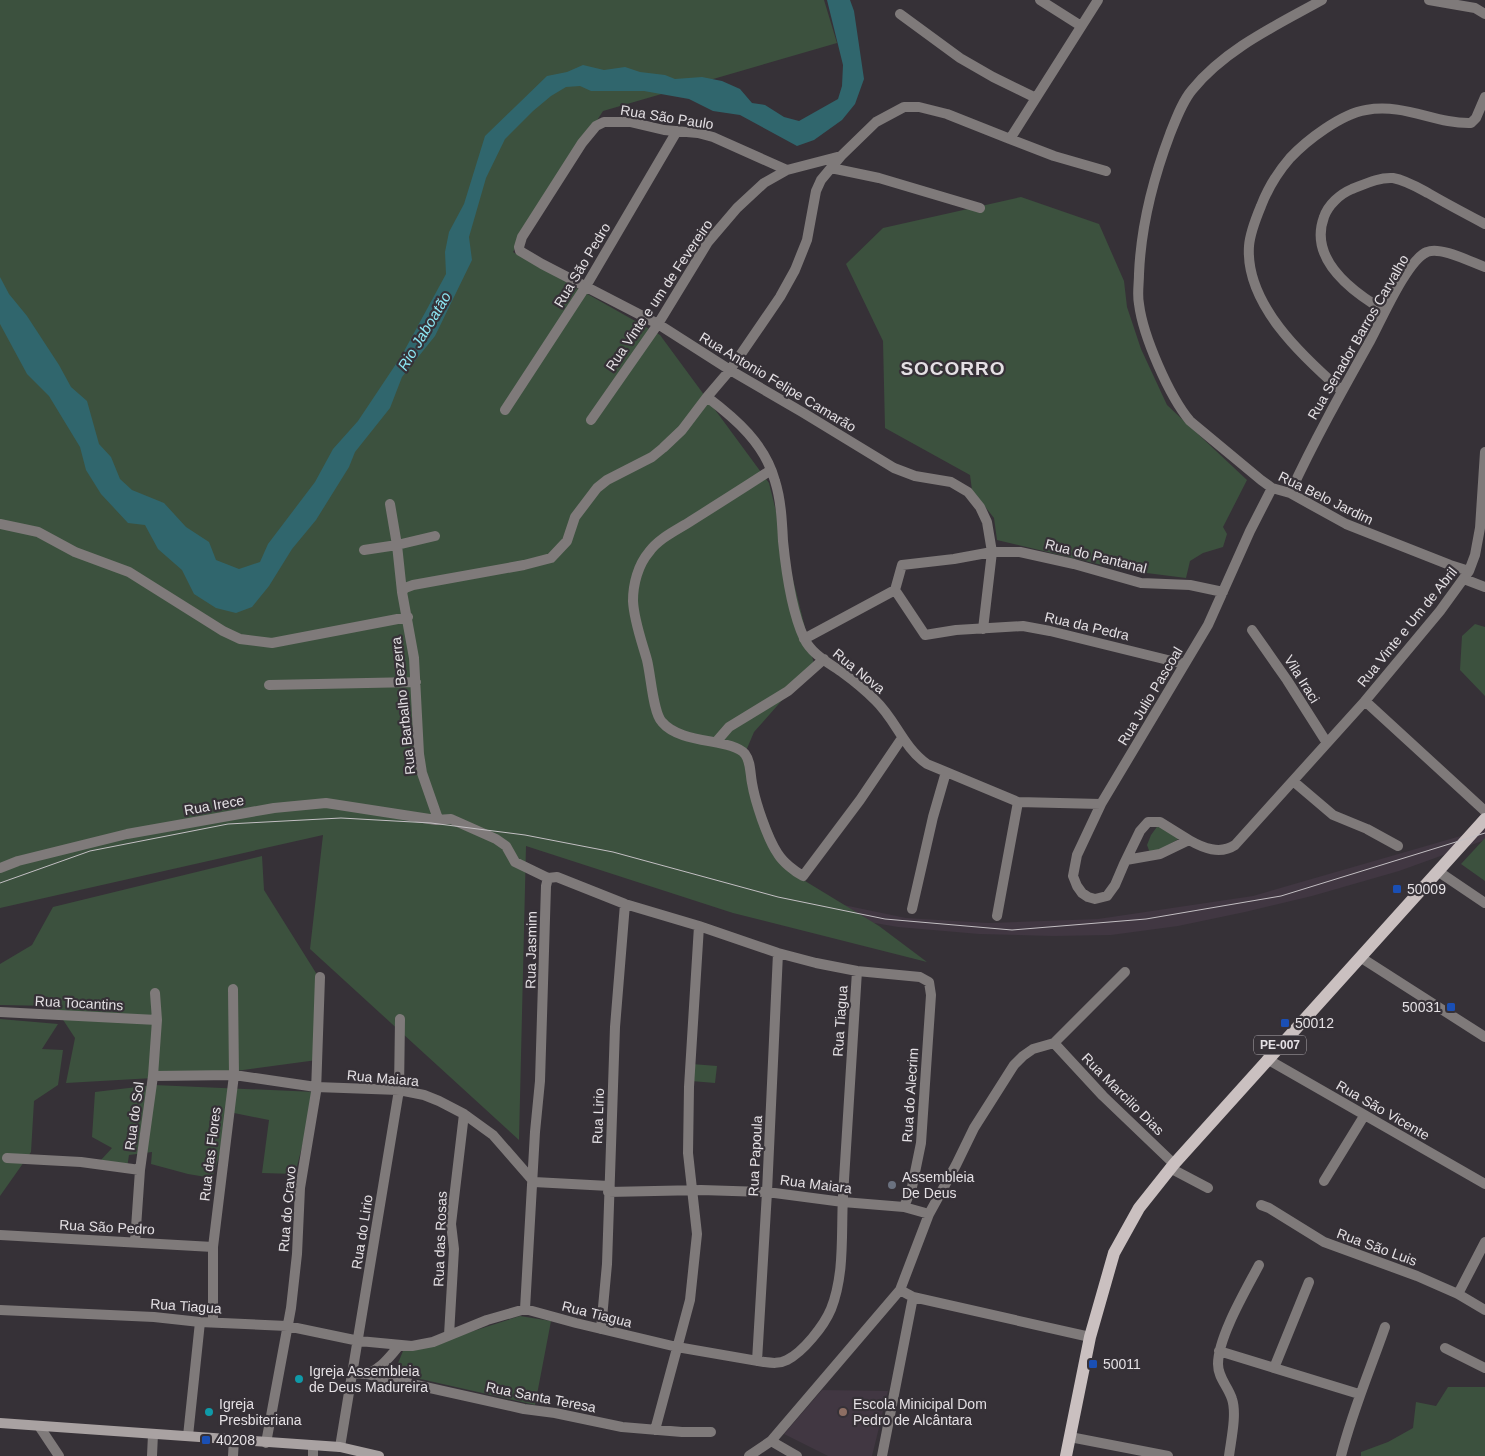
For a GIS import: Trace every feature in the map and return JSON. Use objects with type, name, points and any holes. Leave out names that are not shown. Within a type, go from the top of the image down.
[{"type":"main road","name":"PE-007","points":[[1066,1456],[1090,1336],[1108,1270],[1122,1237],[1138,1208],[1172,1166],[1267,1059],[1439,872],[1485,819]]},
{"type":"main road","points":[[0,1424],[234,1439],[313,1451],[340,1447],[378,1456]]},
{"type":"street","points":[[1040,0],[1081,26]]},
{"type":"street","points":[[1010,139],[1098,0]]},
{"type":"street","name":"Rua Belo Jardim","points":[[1322,0],[1250,41],[1213,67],[1191,91],[1177,117],[1154,179],[1146,214],[1140,260],[1138,302],[1142,321],[1175,400],[1190,421],[1272,488],[1290,493],[1346,524],[1378,538],[1450,565],[1485,587]]},
{"type":"street","points":[[1429,0],[1474,4],[1485,14]]},
{"type":"street","points":[[900,14],[967,62],[1036,98]]},
{"type":"street","points":[[1342,391],[1310,363],[1271,316],[1258,293],[1250,261],[1249,246],[1257,216],[1271,183],[1297,151],[1324,131],[1354,113],[1387,108],[1470,123],[1476,118],[1485,97]]},
{"type":"street","name":"Rua Vinte e um de Fevereiro","points":[[591,420],[658,324],[708,242],[749,195],[764,183],[787,170],[841,156],[876,122],[904,107],[919,107],[947,114],[1054,156],[1106,171]]},
{"type":"street","name":"Rua São Paulo","points":[[520,251],[519,247],[522,237],[568,162],[596,126],[604,122],[630,122],[664,130],[698,133],[713,137],[787,170]]},
{"type":"street","name":"Rua São Pedro","points":[[506,410],[586,286],[677,131]]},
{"type":"street","points":[[402,592],[405,588],[413,585],[524,566],[551,558],[567,541],[575,517],[596,488],[625,470],[636,466],[663,448],[682,430],[706,397],[730,370],[780,297],[794,270],[809,233],[816,191],[821,180],[841,156]]},
{"type":"street","points":[[831,168],[879,178],[980,208]]},
{"type":"street","points":[[1385,311],[1364,299],[1349,287],[1329,262],[1322,247],[1320,228],[1328,207],[1346,191],[1370,181],[1392,178],[1411,184],[1485,224]]},
{"type":"street","name":"Rua Senador Barros Carvalho","points":[[1290,493],[1320,430],[1414,262],[1426,252],[1433,250],[1445,252],[1485,266]]},
{"type":"street","name":"Rua Antonio Felipe Camarão","points":[[520,251],[658,324],[730,370],[894,468],[915,476],[951,482],[968,492],[980,507],[987,522],[992,552]]},
{"type":"street","name":"Rua Nova","points":[[706,397],[727,412],[751,436],[771,470],[781,508],[783,544],[790,590],[804,638],[816,653],[876,701],[897,728],[915,756],[927,764],[1018,802],[1101,804]]},
{"type":"street","name":"Rua Vinte e Um de Abril","points":[[1107,896],[1115,885],[1140,831],[1148,822],[1160,822],[1195,844],[1214,850],[1228,850],[1365,701],[1440,611],[1467,575],[1475,554],[1480,528],[1485,452]]},
{"type":"street","points":[[771,470],[658,543],[643,562],[634,588],[633,602],[651,675],[658,717],[668,728],[676,732],[738,748],[746,755],[755,796],[772,844],[778,855],[803,876],[860,800],[902,738]]},
{"type":"street","name":"Rua Julio Pascoal","points":[[1107,896],[1095,899],[1088,897],[1077,886],[1073,876],[1077,855],[1101,804],[1208,625],[1250,531],[1272,488]]},
{"type":"street","name":"Rua Barbalho Bezerra","points":[[390,504],[402,592],[414,658],[419,754],[422,773],[437,816],[436,820]]},
{"type":"street","points":[[0,524],[38,532],[75,552],[129,572],[223,631],[240,638],[272,643],[408,617]]},
{"type":"street","points":[[364,550],[435,536]]},
{"type":"street","points":[[804,638],[895,590],[902,565],[992,552],[983,629]]},
{"type":"street","name":"Rua do Pantanal","points":[[992,552],[1020,552],[1042,556],[1141,583],[1190,585],[1223,592]]},
{"type":"street","name":"Rua da Pedra","points":[[895,590],[925,635],[956,630],[1023,626],[1184,664]]},
{"type":"street","name":"Vila Iraci","points":[[1252,630],[1288,680],[1327,743]]},
{"type":"street","points":[[716,742],[729,727],[788,691],[824,659]]},
{"type":"street","points":[[269,686],[416,682]]},
{"type":"street","name":"Rua Vinte e Um de Abril","points":[[1365,701],[1485,811]]},
{"type":"street","points":[[912,909],[933,817],[946,772]]},
{"type":"street","points":[[1293,781],[1333,815],[1367,829],[1398,846]]},
{"type":"street","points":[[997,916],[1018,802]]},
{"type":"street","name":"Rua Irece","points":[[0,868],[18,861],[127,834],[274,808],[326,804],[436,820],[451,819],[496,839],[506,846],[515,862],[548,878]]},
{"type":"street","points":[[1126,860],[1160,854],[1188,840]]},
{"type":"street","points":[[1439,872],[1485,903]]},
{"type":"street","points":[[548,878],[557,878],[571,882],[625,904],[699,926],[778,953],[857,971]]},
{"type":"street","name":"Rua Jasmim","points":[[525,1308],[534,1182],[535,1132],[540,1081],[546,886],[548,878]]},
{"type":"street","name":"Rua Lirio","points":[[601,1329],[607,1264],[608,1189],[615,1027],[625,904]]},
{"type":"street","points":[[655,1430],[690,1300],[697,1234],[688,1153],[689,1087],[699,926]]},
{"type":"street","name":"Rua Papoula","points":[[757,1361],[778,953]]},
{"type":"street","points":[[1360,957],[1485,1037]]},
{"type":"street","name":"Rua do Alecrim","points":[[857,971],[920,977],[929,982],[931,995],[921,1142],[912,1187],[904,1207]]},
{"type":"street","name":"Rua Tiagua","points":[[0,1310],[154,1317],[200,1322],[287,1326],[358,1341],[412,1346],[425,1344],[505,1313],[525,1308],[676,1347],[776,1364],[785,1361],[794,1356],[814,1335],[830,1311],[835,1296],[842,1245],[857,971]]},
{"type":"street","points":[[749,1456],[770,1441],[900,1290],[929,1214],[974,1128],[1014,1065],[1033,1048],[1054,1043],[1125,972]]},
{"type":"street","name":"Rua do Cravo","points":[[266,1443],[291,1308],[297,1254],[300,1188],[316,1087],[320,977]]},
{"type":"street","name":"Rua das Flores","points":[[213,1322],[213,1247],[234,1075],[233,989]]},
{"type":"street","name":"Rua do Sol","points":[[135,1242],[140,1170],[153,1076],[157,1020],[155,993]]},
{"type":"street","name":"Rua Tocantins","points":[[0,1012],[157,1020]]},
{"type":"street","name":"Rua do Lirio","points":[[340,1447],[398,1090],[400,1020]]},
{"type":"street","name":"Rua Marcilio Dias","points":[[1054,1043],[1172,1166]]},
{"type":"street","name":"Rua São Vicente","points":[[1267,1059],[1485,1184]]},
{"type":"street","name":"Rua Maiara","points":[[153,1076],[234,1075],[316,1087],[398,1090],[424,1095],[439,1100],[464,1114],[493,1135],[534,1182],[608,1189],[767,1192],[843,1202],[904,1207],[929,1214]]},
{"type":"street","name":"Rua das Rosas","points":[[449,1335],[454,1249],[451,1224],[464,1114]]},
{"type":"street","points":[[1324,1182],[1364,1116]]},
{"type":"street","points":[[7,1158],[81,1162],[140,1170]]},
{"type":"street","points":[[1172,1166],[1208,1188]]},
{"type":"street","name":"Rua São Luis","points":[[1261,1205],[1324,1242],[1391,1265],[1458,1294],[1485,1310]]},
{"type":"street","name":"Rua São Pedro","points":[[0,1235],[213,1247]]},
{"type":"street","points":[[1458,1294],[1485,1242]]},
{"type":"street","points":[[1229,1456],[1234,1407],[1232,1397],[1220,1378],[1218,1366],[1219,1352],[1230,1323],[1258,1265]]},
{"type":"street","points":[[1274,1368],[1309,1282]]},
{"type":"street","points":[[900,1290],[913,1297],[1090,1336]]},
{"type":"street","points":[[882,1456],[913,1297]]},
{"type":"street","points":[[188,1436],[200,1322]]},
{"type":"street","points":[[1341,1456],[1350,1422],[1385,1327]]},
{"type":"street","points":[[353,1373],[367,1374],[376,1370],[384,1364],[399,1346]]},
{"type":"street","points":[[1445,1348],[1485,1368]]},
{"type":"street","points":[[1219,1352],[1360,1394]]},
{"type":"street","name":"Rua Santa Teresa","points":[[367,1374],[524,1409],[555,1413],[622,1427],[682,1432],[711,1432]]},
{"type":"street","points":[[39,1426],[59,1456]]},
{"type":"street","points":[[152,1456],[153,1434]]},
{"type":"street","points":[[1070,1437],[1168,1456]]},
{"type":"street","points":[[233,1456],[234,1439]]},
{"type":"street","points":[[770,1441],[797,1456]]},
{"type":"shaded area","points":[[358,814],[511,825],[600,843],[829,902],[906,918],[988,923],[1098,919],[1253,896],[1485,829],[1485,840],[1399,871],[1312,896],[1178,926],[1111,935],[979,934],[898,927],[839,917],[737,894],[600,859],[486,838],[390,827],[310,824],[245,832],[139,851],[0,892],[0,875],[30,864],[104,845],[165,832],[276,816]]},
{"type":"shaded area","name":"Escola Minicipal Dom Pedro de Alcântara","points":[[822,1390],[888,1391],[872,1456],[828,1456],[784,1434]]},
{"type":"green space","points":[[0,0],[824,0],[837,43],[603,111],[513,252],[660,335],[769,483],[814,664],[754,732],[743,758],[787,870],[879,926],[927,962],[733,913],[526,846],[519,1140],[310,949],[323,835],[0,908]]},
{"type":"green space","points":[[1021,197],[1099,224],[1124,281],[1127,307],[1141,349],[1167,405],[1247,480],[1223,527],[1227,534],[1223,547],[1203,553],[1190,561],[1186,578],[1123,570],[997,540],[994,518],[972,490],[970,475],[885,428],[883,341],[846,264],[883,228]]},
{"type":"green space","points":[[1475,624],[1485,627],[1485,696],[1460,670],[1462,636]]},
{"type":"green space","points":[[1159,824],[1180,838],[1157,852],[1150,853],[1147,845]]},
{"type":"green space","points":[[1485,838],[1485,881],[1461,864]]},
{"type":"green space","points":[[262,856],[264,890],[316,973],[317,1060],[206,1075],[66,1083],[75,1038],[54,1006],[0,1005],[0,964],[32,945],[53,907]]},
{"type":"green space","points":[[0,1019],[58,1024],[42,1049],[63,1050],[58,1085],[34,1101],[31,1152],[0,1196]]},
{"type":"green space","points":[[692,1064],[717,1066],[715,1083],[691,1081]]},
{"type":"green space","points":[[154,1085],[316,1092],[295,1174],[262,1173],[269,1120],[234,1113],[212,1178],[151,1164],[152,1152],[129,1155],[127,1168],[101,1160],[112,1148],[92,1137],[95,1092]]},
{"type":"green space","points":[[520,1316],[551,1321],[535,1405],[394,1373],[403,1351],[436,1343]]},
{"type":"green space","points":[[1448,1387],[1485,1387],[1485,1456],[1361,1456],[1361,1452],[1388,1442],[1413,1428],[1416,1402],[1436,1406]]},
{"type":"water","name":"Rio Jaboatão","points":[[827,0],[850,0],[854,11],[864,79],[855,104],[842,120],[814,140],[797,146],[740,115],[713,111],[689,99],[644,91],[591,91],[580,86],[566,87],[551,96],[505,139],[486,178],[469,237],[472,260],[435,336],[402,377],[390,408],[355,452],[349,467],[316,520],[292,549],[269,586],[252,607],[236,613],[216,608],[194,594],[182,570],[158,549],[145,525],[128,523],[101,494],[86,470],[80,447],[49,396],[27,374],[0,324],[0,277],[9,294],[27,316],[59,365],[71,387],[87,401],[99,444],[111,457],[120,479],[132,490],[164,503],[186,527],[209,542],[216,560],[239,569],[260,562],[268,544],[315,482],[333,449],[358,421],[402,355],[446,274],[445,252],[449,232],[464,204],[485,136],[547,76],[567,72],[583,65],[604,70],[625,67],[640,72],[665,75],[675,79],[702,77],[722,81],[740,89],[752,103],[765,105],[784,117],[799,121],[838,99],[842,86],[843,65]]},
{"type":"tram line","points":[[0,883],[90,851],[228,824],[341,818],[431,823],[525,835],[613,852],[778,897],[885,919],[1012,930],[1146,919],[1281,896],[1485,833]]},
{"type":"place","name":"50009","points":[[1397,889]]},
{"type":"place","name":"50031","points":[[1451,1007]]},
{"type":"place","name":"50012","points":[[1285,1023]]},
{"type":"place","name":"Assembleia De Deus","points":[[892,1185]]},
{"type":"place","name":"50011","points":[[1093,1364]]},
{"type":"place","name":"Igreja Assembleia de Deus Madureira","points":[[299,1379]]},
{"type":"place","name":"Igreja Presbiteriana","points":[[209,1412]]},
{"type":"place","name":"Escola Minicipal Dom Pedro de Alcântara","points":[[843,1412]]},
{"type":"place","name":"40208","points":[[206,1440]]},
{"type":"district","name":"SOCORRO","points":[[953,368]]}]
